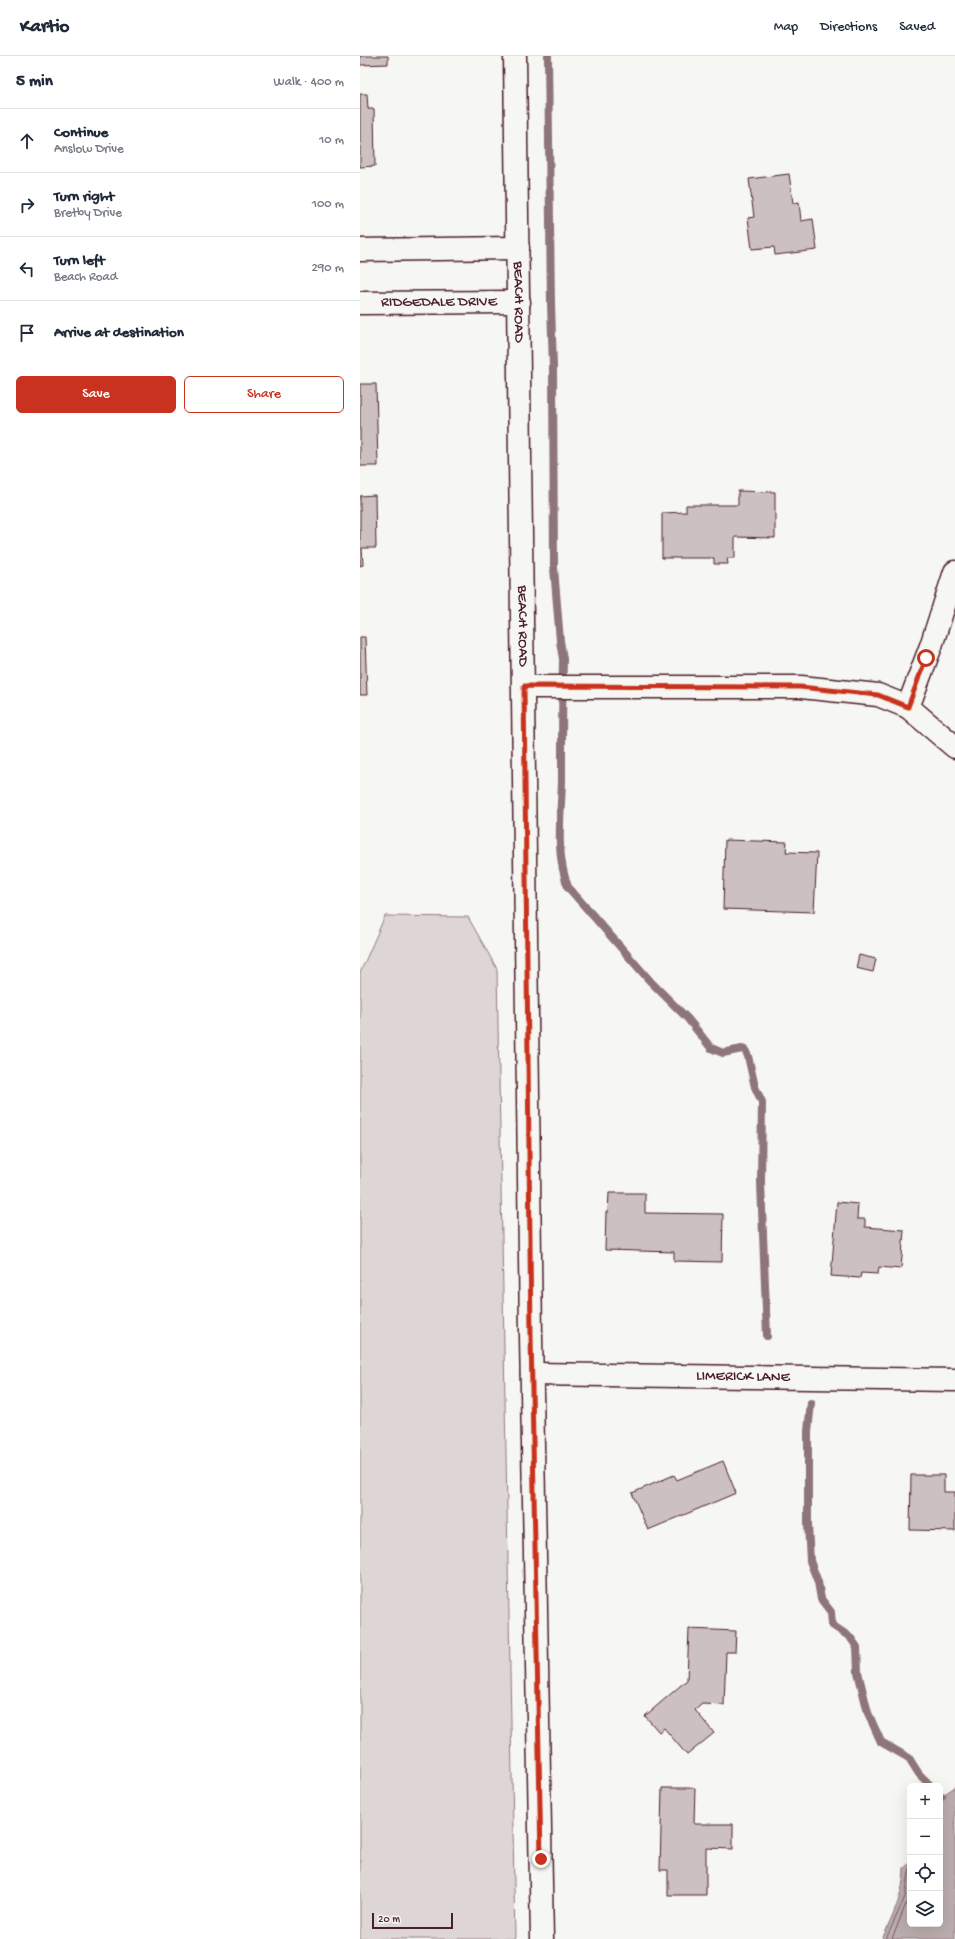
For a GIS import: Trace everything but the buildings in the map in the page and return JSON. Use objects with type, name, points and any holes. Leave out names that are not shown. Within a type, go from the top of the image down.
[{"type":"street","name":"BEACH ROAD","points":[[515,56],[532,1374],[542,1939]]},
{"type":"street","points":[[360,250],[518,248]]},
{"type":"street","name":"RIDGEDALE DRIVE","points":[[360,304],[519,302]]},
{"type":"street","points":[[908,707],[931,646],[955,572]]},
{"type":"street","points":[[524,686],[800,687],[878,695],[908,707],[955,747]]},
{"type":"street","name":"LIMERICK LANE","points":[[532,1374],[955,1380]]},
{"type":"shaded area","points":[[385,916],[468,917],[497,969],[515,1939],[360,1939],[360,973]]},
{"type":"water","points":[[955,1787],[955,1939],[882,1939],[894,1913],[904,1877],[904,1868],[907,1866],[907,1927],[943,1927],[943,1795]]},
{"type":"waterway","points":[[548,56],[553,367],[554,568],[560,641],[563,659],[560,834],[561,861],[568,887],[651,982],[688,1019],[711,1048],[723,1053],[742,1049],[745,1050],[748,1056],[755,1087],[762,1102],[761,1183],[767,1336]]},
{"type":"waterway","points":[[811,1403],[808,1431],[808,1525],[810,1561],[818,1582],[821,1599],[831,1612],[832,1625],[850,1637],[857,1647],[858,1672],[868,1713],[881,1742],[909,1758],[919,1774],[928,1783]]},
{"type":"route","points":[[541,1859],[531,1336],[524,686],[800,687],[878,695],[908,707],[926,658]]}]
